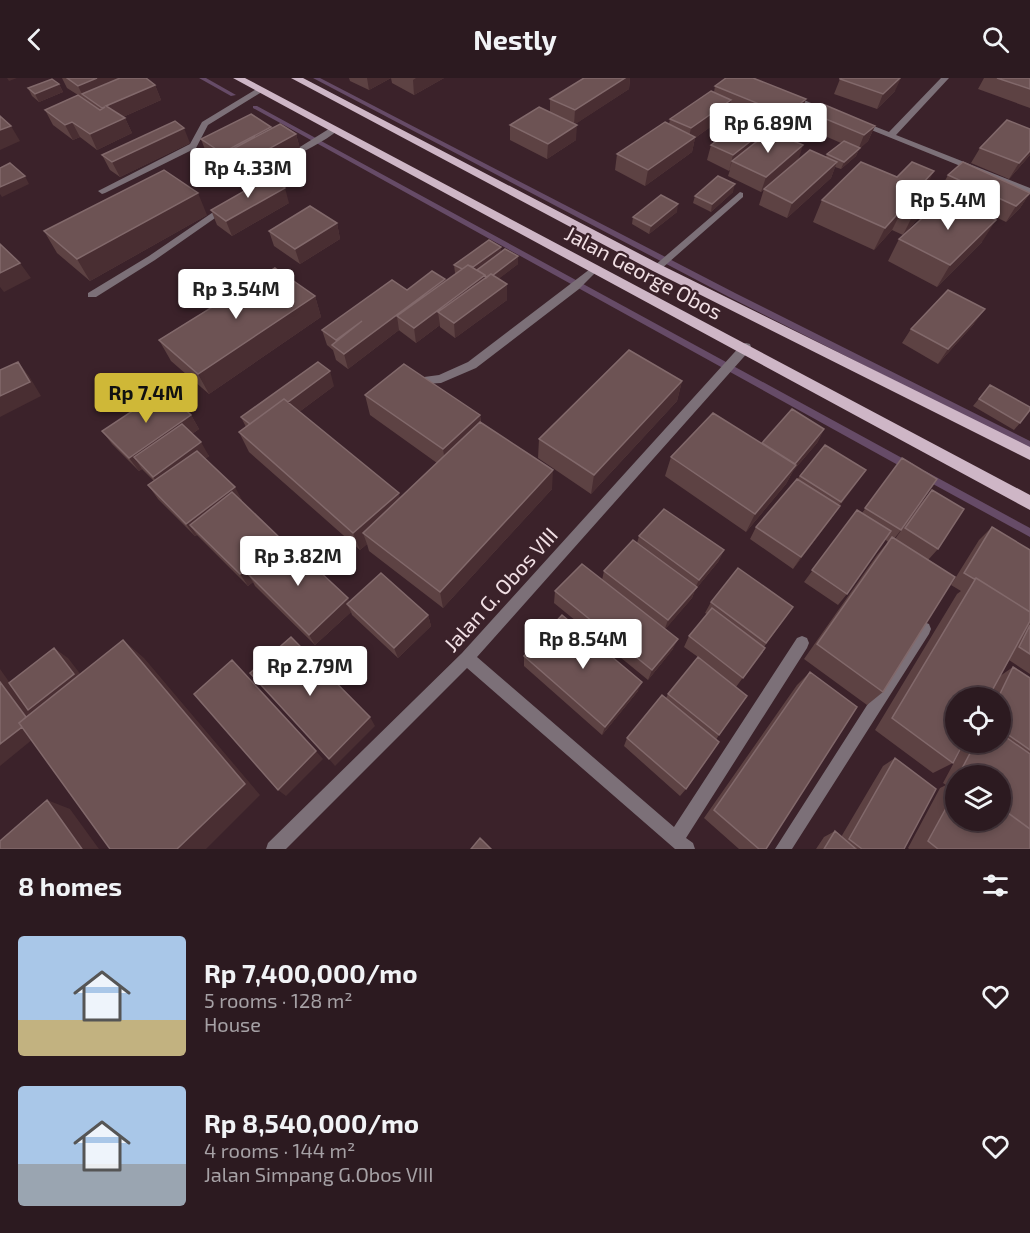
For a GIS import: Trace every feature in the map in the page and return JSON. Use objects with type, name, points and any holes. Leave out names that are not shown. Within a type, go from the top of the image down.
[{"type":"main road","name":"Jalan George Obos","points":[[238,78],[335,129],[470,185],[657,268],[1030,454]]},
{"type":"main road","name":"Jalan George Obos","points":[[296,78],[470,185],[594,269],[746,347],[1030,503]]},
{"type":"street","points":[[891,135],[945,78]]},
{"type":"street","points":[[102,190],[193,146],[206,124],[261,90]]},
{"type":"street","points":[[783,94],[1030,191]]},
{"type":"street","points":[[249,191],[273,175],[282,162],[335,129]]},
{"type":"street","points":[[657,268],[740,195]]},
{"type":"street","points":[[92,295],[152,258],[231,203]]},
{"type":"street","points":[[400,386],[441,379],[472,365],[575,287],[594,269]]},
{"type":"street","name":"Jalan G. Obos VIII","points":[[274,849],[467,658],[746,347]]},
{"type":"street","points":[[783,849],[924,629]]},
{"type":"street","points":[[467,658],[681,844],[802,643]]},
{"type":"building","points":[[67,78],[97,78],[78,86]]},
{"type":"building","points":[[120,78],[146,78],[155,85],[106,106],[125,118],[90,134],[72,122],[65,125],[45,110],[78,95],[100,110],[105,107],[102,108],[82,94]]},
{"type":"building","points":[[584,78],[625,78],[575,110],[550,99]]},
{"type":"building","points":[[726,78],[753,78],[806,99],[786,115],[715,86]]},
{"type":"building","points":[[840,78],[900,78],[883,94]]},
{"type":"building","points":[[997,78],[1030,78],[1030,89]]},
{"type":"building","points":[[52,79],[59,84],[35,94],[28,88]]},
{"type":"building","points":[[711,91],[731,100],[691,128],[670,119]]},
{"type":"building","points":[[825,105],[875,126],[864,135],[814,114]]},
{"type":"building","points":[[539,107],[577,125],[548,144],[510,125]]},
{"type":"building","points":[[758,110],[779,119],[733,155],[711,145]]},
{"type":"building","points":[[251,114],[271,127],[222,153],[201,139]]},
{"type":"building","points":[[0,116],[11,126],[0,130]]},
{"type":"building","points":[[1007,120],[1030,129],[1030,151],[1019,163],[980,148]]},
{"type":"building","points":[[175,121],[184,128],[112,162],[102,155]]},
{"type":"building","points":[[665,122],[695,137],[648,170],[617,154]]},
{"type":"building","points":[[280,124],[296,134],[243,163],[227,152]]},
{"type":"building","points":[[770,131],[803,145],[766,177],[732,161]]},
{"type":"building","points":[[844,141],[860,148],[844,162],[827,154]]},
{"type":"building","points":[[810,150],[837,162],[792,203],[764,189]]},
{"type":"building","points":[[861,162],[897,177],[912,162],[934,171],[921,185],[934,191],[914,213],[903,208],[885,228],[822,200]]},
{"type":"building","points":[[963,162],[1030,193],[1016,206],[948,175]]},
{"type":"building","points":[[10,163],[25,176],[0,187],[0,168]]},
{"type":"building","points":[[164,170],[198,193],[77,259],[44,231]]},
{"type":"building","points":[[718,176],[735,184],[712,204],[695,196]]},
{"type":"building","points":[[269,177],[285,188],[226,221],[211,210]]},
{"type":"building","points":[[661,195],[678,204],[651,226],[633,217]]},
{"type":"building","points":[[946,197],[996,220],[950,265],[899,239]]},
{"type":"building","points":[[310,206],[337,223],[295,249],[269,231]]},
{"type":"building","points":[[489,240],[501,247],[473,267],[468,265],[462,269],[454,265]]},
{"type":"building","points":[[0,244],[20,263],[0,273]]},
{"type":"building","points":[[505,249],[518,256],[486,278],[477,270]]},
{"type":"building","points":[[468,265],[485,275],[414,328],[397,316]]},
{"type":"building","points":[[275,268],[315,296],[198,374],[159,340]]},
{"type":"building","points":[[432,271],[445,279],[344,354],[332,345],[362,321],[336,340],[322,330],[392,280],[407,290]]},
{"type":"building","points":[[491,274],[507,284],[454,323],[438,312]]},
{"type":"building","points":[[948,290],[985,309],[948,349],[911,329]]},
{"type":"building","points":[[629,350],[682,381],[594,475],[539,439]]},
{"type":"building","points":[[18,362],[30,382],[0,396],[0,370]]},
{"type":"building","points":[[318,362],[330,371],[288,402],[284,399],[250,424],[241,417]]},
{"type":"building","points":[[404,364],[480,415],[443,449],[365,395]]},
{"type":"building","points":[[990,385],[1030,407],[1020,423],[979,399]]},
{"type":"building","points":[[164,390],[191,415],[129,458],[102,431]]},
{"type":"building","points":[[284,399],[399,493],[353,533],[239,432]]},
{"type":"building","points":[[792,409],[824,429],[795,464],[762,443]]},
{"type":"building","points":[[713,413],[796,465],[755,514],[671,457]]},
{"type":"building","points":[[480,422],[553,470],[440,592],[363,533]]},
{"type":"building","points":[[182,424],[201,442],[153,477],[134,457]]},
{"type":"building","points":[[825,445],[866,470],[841,502],[800,476]]},
{"type":"building","points":[[197,451],[235,487],[186,524],[148,485]]},
{"type":"building","points":[[902,458],[937,479],[901,530],[865,508]]},
{"type":"building","points":[[797,479],[840,506],[801,557],[756,527]]},
{"type":"building","points":[[932,490],[964,509],[938,549],[905,528]]},
{"type":"building","points":[[232,492],[282,540],[240,574],[190,525]]},
{"type":"building","points":[[664,509],[724,550],[699,580],[639,536]]},
{"type":"building","points":[[857,510],[891,531],[847,594],[812,570]]},
{"type":"building","points":[[992,527],[1030,550],[1030,612],[976,578],[964,573]]},
{"type":"building","points":[[892,537],[955,577],[883,692],[817,644]]},
{"type":"building","points":[[633,540],[697,587],[668,620],[604,571]]},
{"type":"building","points":[[287,541],[348,598],[309,635],[248,574]]},
{"type":"building","points":[[582,564],[678,639],[652,670],[555,591]]},
{"type":"building","points":[[738,568],[793,607],[766,643],[711,602]]},
{"type":"building","points":[[381,573],[428,615],[394,648],[347,604]]},
{"type":"building","points":[[976,578],[1030,612],[1030,621],[994,687],[945,687],[945,753],[958,753],[953,763],[892,718]]},
{"type":"building","points":[[712,608],[765,648],[743,678],[689,636]]},
{"type":"building","points":[[562,615],[642,682],[605,727],[524,656]]},
{"type":"building","points":[[1030,625],[1030,654],[1019,647]]},
{"type":"building","points":[[291,637],[370,717],[329,759],[250,673]]},
{"type":"building","points":[[123,640],[245,784],[177,849],[110,849],[19,723]]},
{"type":"building","points":[[54,648],[74,674],[28,710],[9,683]]},
{"type":"building","points":[[698,657],[747,696],[719,735],[668,694]]},
{"type":"building","points":[[232,660],[316,751],[278,790],[194,694]]},
{"type":"building","points":[[1013,667],[1030,678],[1030,750],[1011,737],[1011,687],[1003,687]]},
{"type":"building","points":[[810,672],[857,707],[766,849],[759,849],[714,810]]},
{"type":"building","points":[[0,682],[26,717],[19,723],[22,727],[0,744]]},
{"type":"building","points":[[662,695],[719,742],[686,789],[627,738]]},
{"type":"building","points":[[1011,741],[1030,754],[1030,829],[1011,815],[1011,765],[964,765],[970,753],[1011,753]]},
{"type":"building","points":[[895,758],[936,789],[904,849],[862,849],[849,839]]},
{"type":"building","points":[[47,800],[82,849],[0,849],[0,841]]},
{"type":"building","points":[[945,810],[945,831],[1011,831],[1011,815],[1030,829],[1030,849],[938,849],[928,841]]},
{"type":"building","points":[[835,831],[856,849],[824,849]]},
{"type":"building","points":[[480,838],[491,849],[471,849]]},
{"type":"waterway","points":[[202,78],[233,95]]},
{"type":"waterway","points":[[316,78],[732,295],[1030,445]]},
{"type":"waterway","points":[[255,107],[910,467]]},
{"type":"waterway","points":[[925,475],[1030,533]]}]
